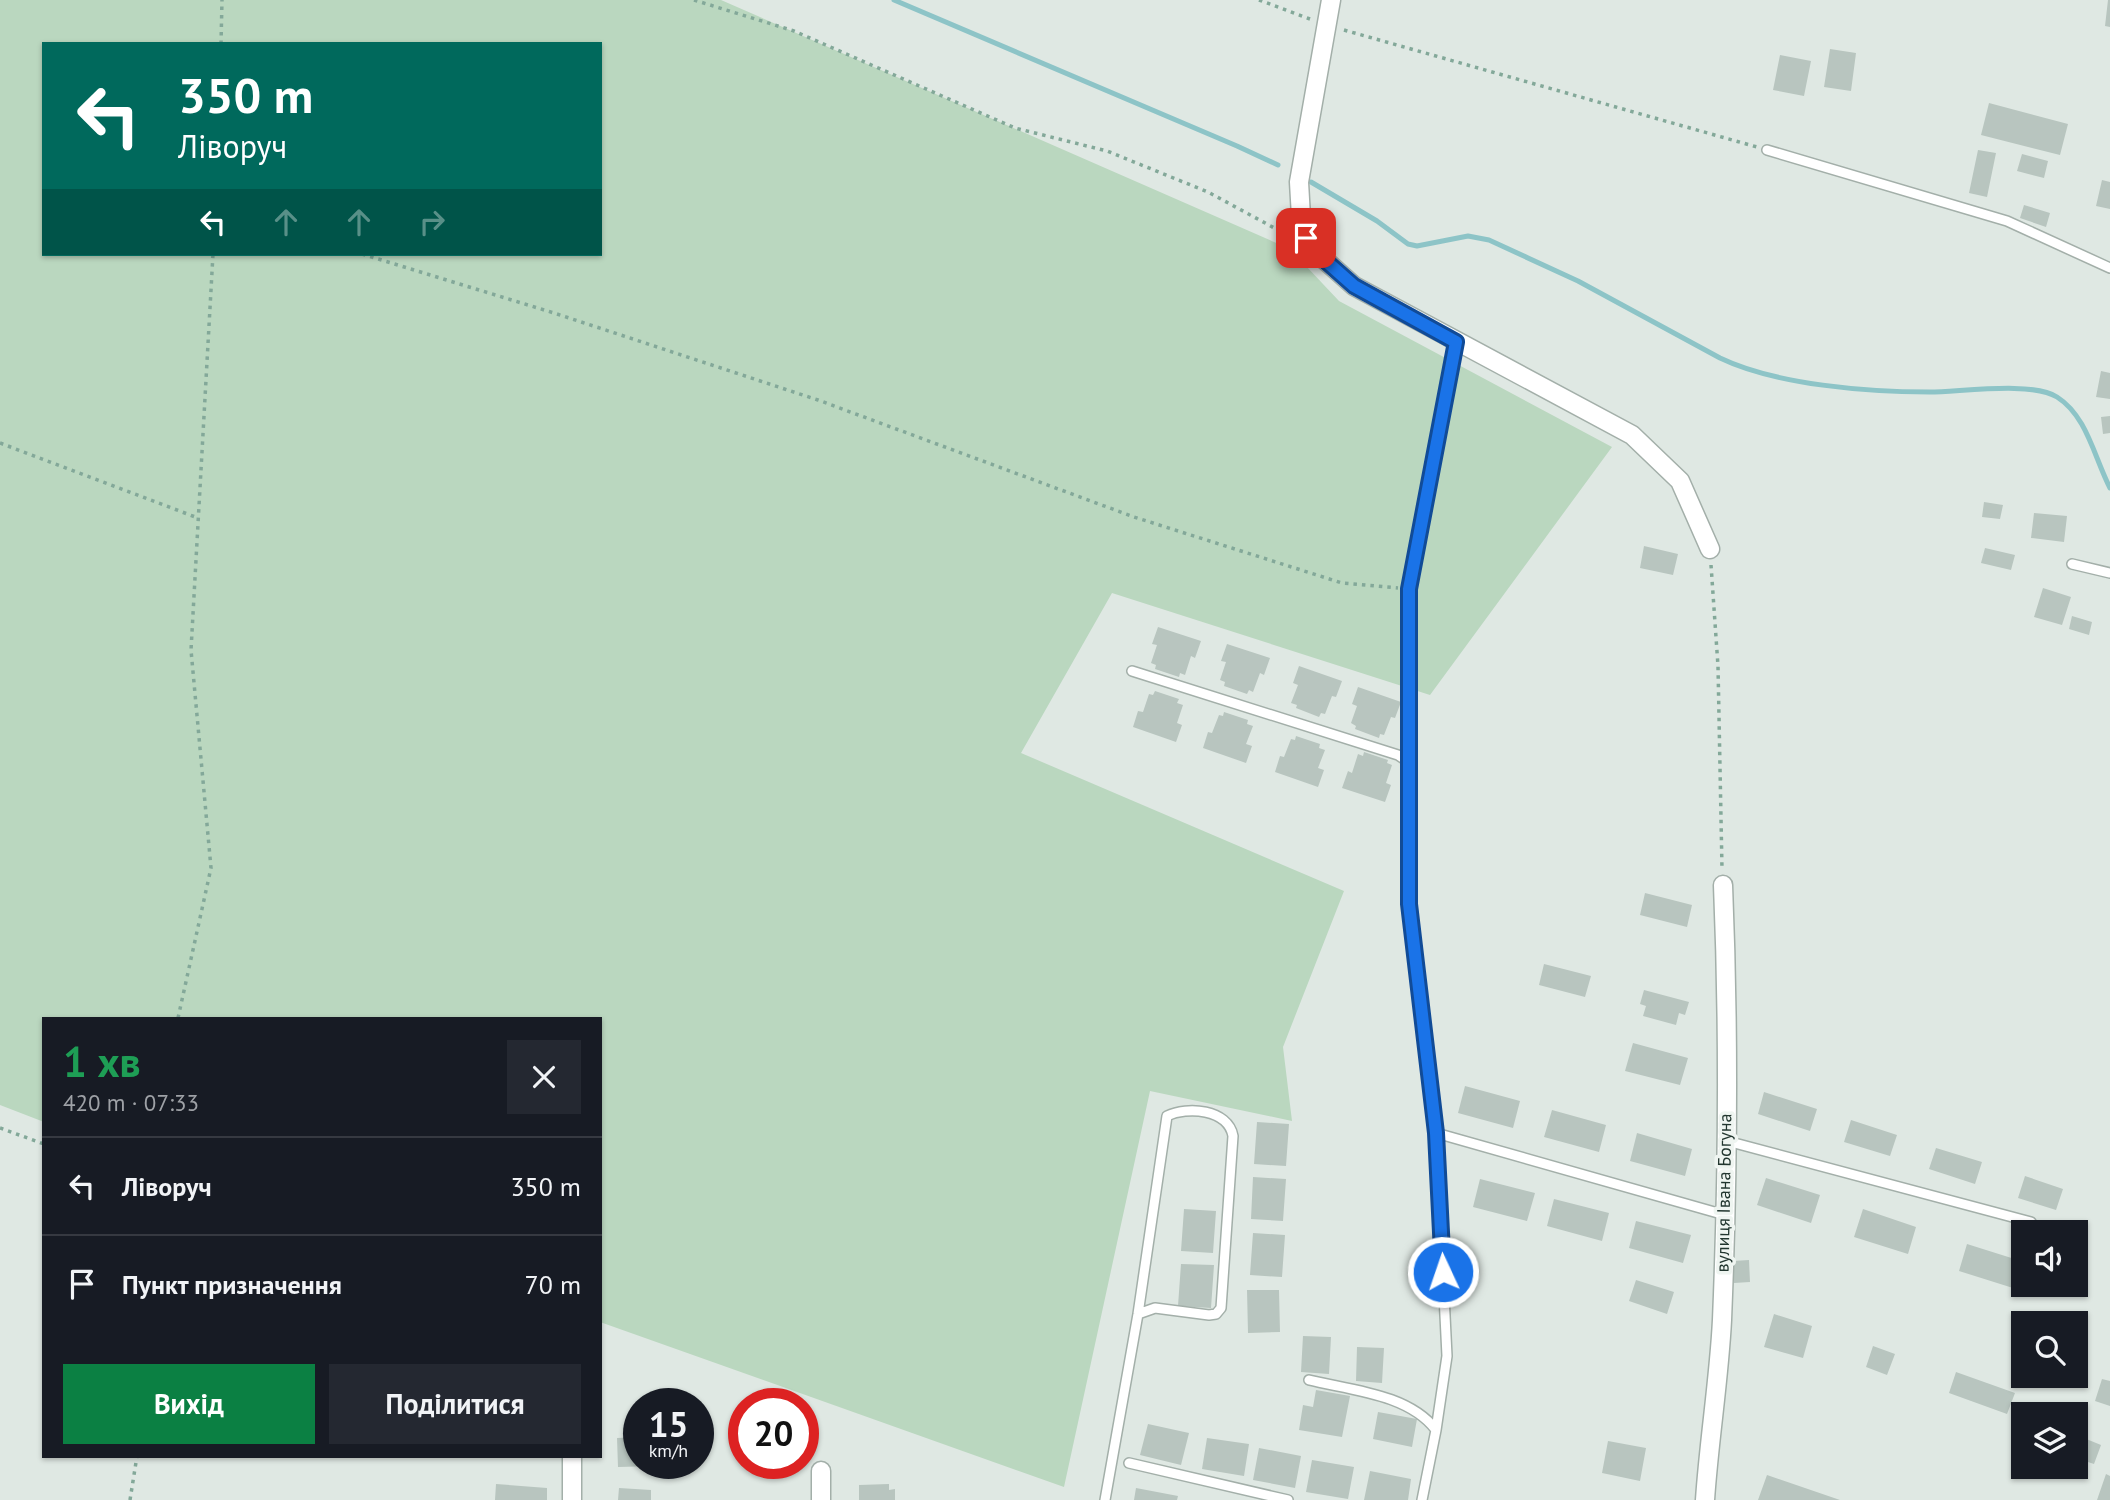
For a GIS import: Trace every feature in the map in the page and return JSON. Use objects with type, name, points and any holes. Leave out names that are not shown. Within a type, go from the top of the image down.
[{"type":"street","points":[[1331,0],[1300,183],[1301,218],[1306,238],[1318,254],[1354,286],[1632,435],[1679,481],[1710,549]]},
{"type":"street","name":"вулиця Івана Богуна","points":[[1710,1499],[1725,1215],[1728,1005],[1723,885]]},
{"type":"street","points":[[572,1458],[572,1500]]},
{"type":"street","points":[[821,1471],[821,1500]]},
{"type":"lane","points":[[1767,150],[2007,221],[2110,268]]},
{"type":"lane","points":[[1422,1500],[1447,1356],[1436,1133],[1409,904],[1409,589],[1456,342]]},
{"type":"lane","points":[[2072,564],[2110,573]]},
{"type":"lane","points":[[1132,670],[1398,755],[1409,763]]},
{"type":"lane","points":[[1105,1500],[1138,1314],[1167,1116],[1187,1109],[1203,1111],[1224,1121],[1231,1128],[1233,1136],[1221,1308],[1216,1314],[1209,1315],[1155,1308],[1138,1314]]},
{"type":"lane","points":[[1436,1133],[1725,1215]]},
{"type":"lane","points":[[1725,1140],[2024,1220]]},
{"type":"lane","points":[[1309,1380],[1380,1397],[1416,1411],[1436,1430]]},
{"type":"lane","points":[[1129,1463],[1287,1500]]},
{"type":"path","points":[[221,42],[222,0]]},
{"type":"path","points":[[694,0],[794,31],[1015,128],[1107,151],[1208,192],[1290,236]]},
{"type":"path","points":[[1259,0],[1326,26],[1767,150]]},
{"type":"path","points":[[178,1017],[211,868],[191,650],[213,256]]},
{"type":"path","points":[[369,256],[554,313],[818,400],[1134,517],[1342,583],[1409,589]]},
{"type":"path","points":[[0,443],[198,518]]},
{"type":"path","points":[[1710,549],[1719,693],[1723,885]]},
{"type":"path","points":[[0,1128],[42,1143]]},
{"type":"path","points":[[130,1500],[137,1458]]},
{"type":"green space","points":[[0,0],[721,0],[1290,249],[1339,301],[1612,447],[1430,695],[1112,593],[1021,753],[1344,891],[1283,1047],[1292,1121],[1150,1091],[1064,1487],[819,1400],[819,1388],[786,1388],[602,1323],[602,1017],[42,1017],[42,1121],[0,1105]]},
{"type":"building","points":[[2110,0],[2110,27],[2105,26]]},
{"type":"building","points":[[1830,49],[1856,53],[1851,91],[1824,87]]},
{"type":"building","points":[[1780,55],[1811,61],[1804,96],[1773,90]]},
{"type":"building","points":[[1989,103],[2068,124],[2060,155],[1981,135]]},
{"type":"building","points":[[1978,150],[1996,153],[1987,197],[1969,193]]},
{"type":"building","points":[[2022,154],[2048,161],[2044,178],[2017,171]]},
{"type":"building","points":[[2102,180],[2110,182],[2110,209],[2096,206]]},
{"type":"building","points":[[2024,205],[2050,213],[2046,227],[2020,218]]},
{"type":"building","points":[[2101,371],[2110,373],[2110,399],[2096,397]]},
{"type":"building","points":[[2110,416],[2110,433],[2103,434],[2101,417]]},
{"type":"building","points":[[1984,502],[2003,505],[2000,519],[1982,517]]},
{"type":"building","points":[[2034,513],[2067,516],[2064,542],[2031,538]]},
{"type":"building","points":[[1644,546],[1678,554],[1673,575],[1640,568]]},
{"type":"building","points":[[1985,548],[2015,555],[2011,570],[1981,563]]},
{"type":"building","points":[[2043,588],[2071,597],[2062,625],[2034,617]]},
{"type":"building","points":[[2072,616],[2092,622],[2089,635],[2069,629]]},
{"type":"building","points":[[1158,627],[1201,641],[1195,658],[1191,656],[1185,675],[1180,673],[1179,677],[1155,669],[1156,665],[1151,663],[1157,645],[1152,644]]},
{"type":"building","points":[[1227,644],[1270,658],[1264,675],[1260,673],[1253,692],[1249,690],[1247,694],[1224,686],[1225,682],[1220,680],[1226,662],[1221,661]]},
{"type":"building","points":[[1299,666],[1342,681],[1336,697],[1332,696],[1325,714],[1321,713],[1319,717],[1296,708],[1297,705],[1291,703],[1298,685],[1293,683]]},
{"type":"building","points":[[1358,687],[1401,702],[1395,718],[1391,717],[1384,735],[1380,734],[1379,738],[1355,729],[1356,726],[1351,723],[1357,706],[1352,704]]},
{"type":"building","points":[[1155,691],[1179,699],[1177,703],[1183,705],[1177,723],[1182,725],[1176,742],[1133,727],[1138,711],[1143,712],[1149,694],[1153,695]]},
{"type":"building","points":[[1224,712],[1248,720],[1247,724],[1253,726],[1246,744],[1252,746],[1246,763],[1203,748],[1208,732],[1212,733],[1219,715],[1223,716]]},
{"type":"building","points":[[1296,736],[1320,744],[1319,748],[1325,750],[1318,768],[1324,770],[1318,787],[1275,772],[1280,756],[1284,757],[1291,739],[1295,740]]},
{"type":"building","points":[[1364,752],[1388,760],[1387,763],[1392,765],[1386,783],[1391,785],[1385,802],[1342,788],[1348,771],[1352,773],[1358,754],[1363,756]]},
{"type":"building","points":[[1645,893],[1692,905],[1687,927],[1640,915]]},
{"type":"building","points":[[1544,964],[1591,976],[1585,997],[1539,985]]},
{"type":"building","points":[[1644,990],[1689,1002],[1685,1015],[1679,1013],[1676,1025],[1643,1016],[1646,1006],[1640,1004]]},
{"type":"building","points":[[1633,1043],[1688,1058],[1680,1085],[1625,1071]]},
{"type":"building","points":[[1465,1086],[1520,1101],[1513,1128],[1458,1113]]},
{"type":"building","points":[[1764,1092],[1817,1109],[1810,1131],[1758,1114]]},
{"type":"building","points":[[1552,1110],[1606,1125],[1599,1152],[1544,1137]]},
{"type":"building","points":[[1851,1120],[1897,1135],[1890,1156],[1844,1142]]},
{"type":"building","points":[[1257,1122],[1289,1124],[1286,1166],[1254,1164]]},
{"type":"building","points":[[1637,1133],[1692,1149],[1685,1176],[1630,1161]]},
{"type":"building","points":[[1936,1148],[1982,1162],[1975,1184],[1929,1169]]},
{"type":"building","points":[[2025,1176],[2063,1189],[2056,1210],[2018,1198]]},
{"type":"building","points":[[1253,1177],[1286,1179],[1283,1221],[1251,1219]]},
{"type":"building","points":[[1766,1178],[1820,1195],[1811,1223],[1757,1205]]},
{"type":"building","points":[[1480,1179],[1535,1193],[1527,1221],[1473,1207]]},
{"type":"building","points":[[1554,1199],[1609,1213],[1602,1241],[1547,1226]]},
{"type":"building","points":[[1184,1209],[1216,1211],[1213,1253],[1181,1251]]},
{"type":"building","points":[[1863,1209],[1916,1227],[1908,1254],[1854,1237]]},
{"type":"building","points":[[1636,1221],[1691,1235],[1683,1263],[1629,1248]]},
{"type":"building","points":[[1253,1233],[1285,1235],[1282,1277],[1250,1275]]},
{"type":"building","points":[[1967,1244],[2011,1258],[2011,1287],[1959,1271]]},
{"type":"building","points":[[1749,1260],[1750,1282],[1734,1283],[1733,1261]]},
{"type":"building","points":[[1181,1264],[1214,1265],[1211,1308],[1178,1306]]},
{"type":"building","points":[[1636,1280],[1674,1292],[1667,1314],[1629,1301]]},
{"type":"building","points":[[1247,1290],[1279,1290],[1280,1332],[1248,1333]]},
{"type":"building","points":[[1774,1314],[1812,1326],[1803,1358],[1764,1347]]},
{"type":"building","points":[[1303,1336],[1331,1337],[1329,1374],[1301,1372]]},
{"type":"building","points":[[1873,1346],[1895,1354],[1887,1375],[1866,1367]]},
{"type":"building","points":[[1357,1347],[1384,1348],[1382,1383],[1356,1381]]},
{"type":"building","points":[[1956,1372],[2015,1393],[2007,1414],[1949,1393]]},
{"type":"building","points":[[2102,1379],[2110,1381],[2110,1406],[2095,1401]]},
{"type":"building","points":[[1316,1390],[1350,1396],[1342,1437],[1299,1430],[1303,1405],[1313,1407]]},
{"type":"building","points":[[1378,1412],[1417,1419],[1412,1447],[1373,1439]]},
{"type":"building","points":[[1148,1424],[1189,1433],[1181,1465],[1140,1455]]},
{"type":"building","points":[[617,1438],[623,1438],[623,1467],[618,1467]]},
{"type":"building","points":[[1207,1438],[1249,1444],[1244,1476],[1202,1469]]},
{"type":"building","points":[[2088,1440],[2101,1445],[2094,1464],[2088,1462]]},
{"type":"building","points":[[1608,1441],[1646,1448],[1640,1481],[1602,1473]]},
{"type":"building","points":[[1259,1448],[1301,1456],[1295,1488],[1253,1480]]},
{"type":"building","points":[[1312,1460],[1354,1467],[1348,1499],[1306,1492]]},
{"type":"building","points":[[1370,1471],[1411,1479],[1408,1500],[1364,1500]]},
{"type":"building","points":[[2106,1474],[2110,1476],[2110,1500],[2097,1500]]},
{"type":"building","points":[[1767,1475],[1840,1500],[1758,1500]]},
{"type":"building","points":[[496,1484],[547,1488],[547,1500],[495,1500]]},
{"type":"building","points":[[889,1484],[889,1490],[895,1489],[895,1500],[859,1500],[859,1485]]},
{"type":"building","points":[[619,1488],[651,1490],[651,1500],[618,1500]]},
{"type":"building","points":[[1136,1488],[1178,1496],[1177,1500],[1134,1500]]},
{"type":"waterway","points":[[894,0],[1278,165]]},
{"type":"waterway","points":[[1311,182],[1377,221],[1408,244],[1417,246],[1468,236],[1489,240],[1578,281],[1720,358],[1768,375],[1823,385],[1879,390],[1930,392],[2014,388],[2046,392],[2057,397],[2076,415],[2110,488]]},
{"type":"route","points":[[1306,238],[1318,254],[1354,286],[1456,342],[1409,589],[1409,904],[1436,1133],[1443,1272]]}]
